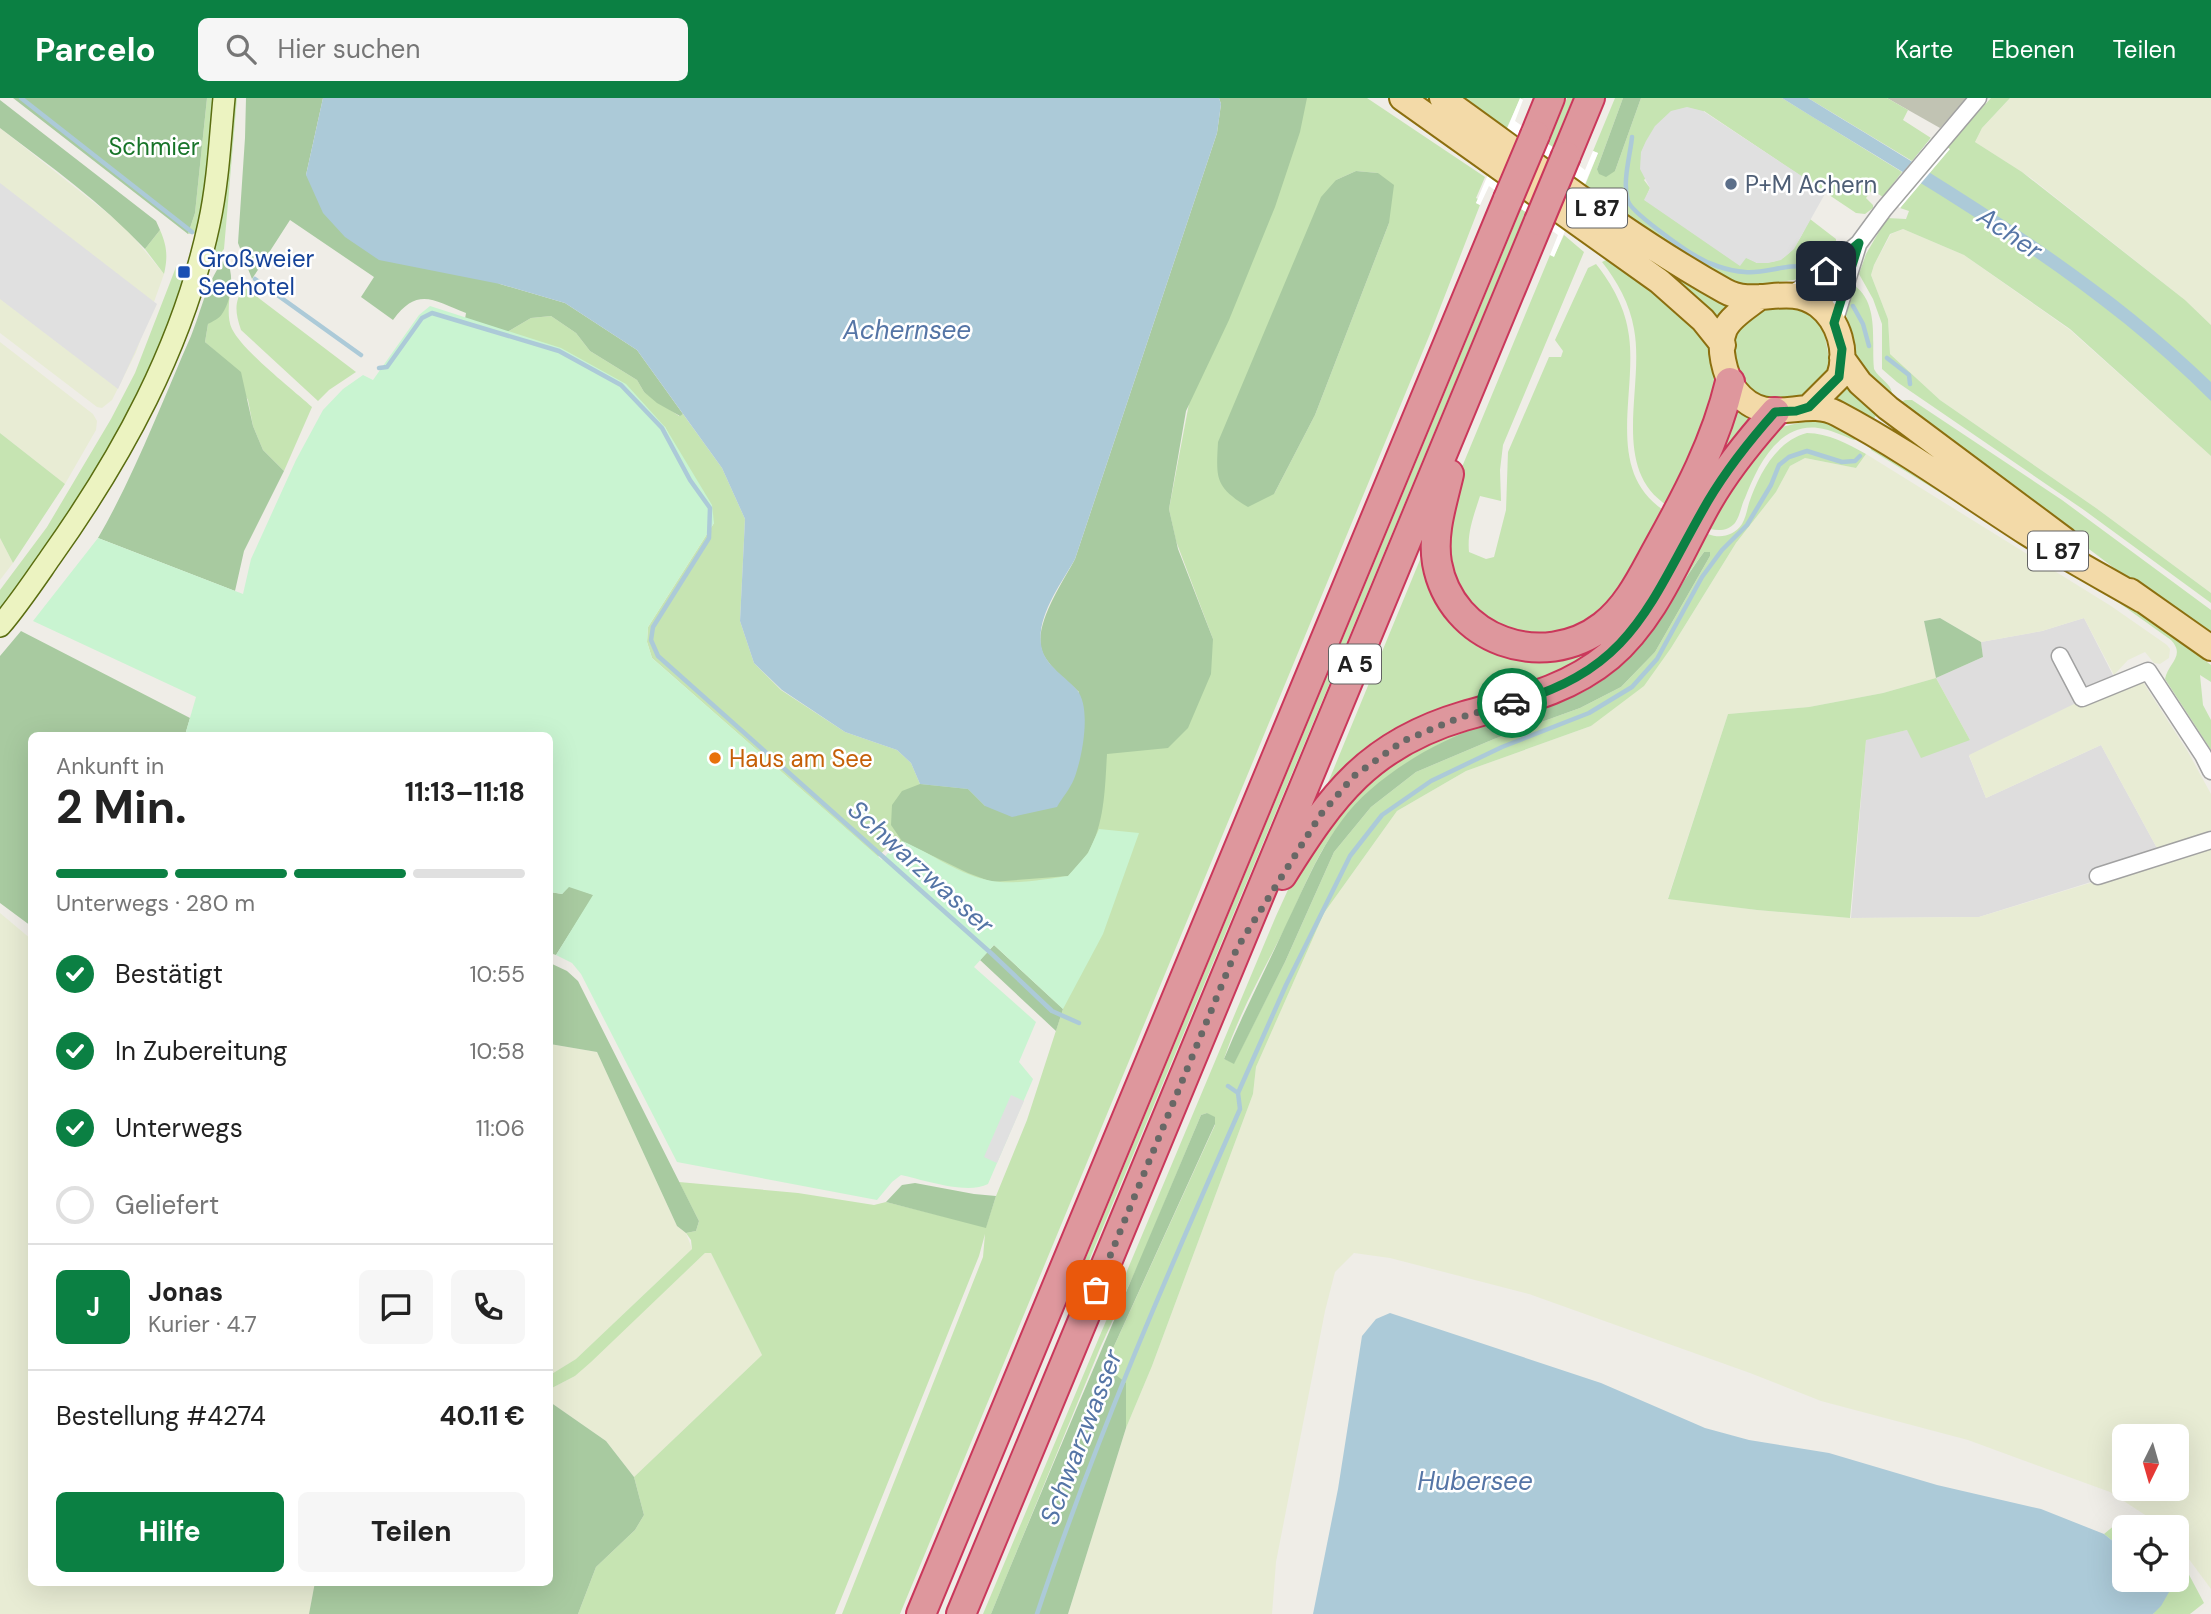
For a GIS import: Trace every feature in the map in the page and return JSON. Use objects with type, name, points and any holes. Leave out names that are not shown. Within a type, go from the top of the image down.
[{"type":"highway","name":"A 5","points":[[921,1614],[1550,98]]},
{"type":"highway","name":"A 5","points":[[961,1614],[1590,98]]},
{"type":"highway","points":[[1472,381],[1438,517],[1435,543],[1437,564],[1449,596],[1463,615],[1503,642],[1524,647],[1547,648],[1581,640],[1606,623],[1629,598],[1686,519],[1775,412]]},
{"type":"highway","points":[[1237,948],[1308,834],[1330,802],[1354,776],[1383,753],[1421,732],[1461,717],[1547,693],[1586,673],[1611,654],[1642,619],[1686,519],[1719,425],[1730,382]]},
{"type":"main road","name":"L 87","points":[[1402,98],[1659,281],[1703,320],[1723,345]]},
{"type":"main road","name":"L 87","points":[[1442,98],[1675,261],[1733,295],[1760,297]]},
{"type":"main road","points":[[1792,294],[1814,302],[1834,323],[1842,358],[1839,377],[1809,407],[1775,412],[1761,409],[1747,401],[1730,382],[1724,362],[1726,327],[1760,297],[1792,294]]},
{"type":"main road","name":"L 87","points":[[1842,358],[1860,383],[1888,408],[2142,600],[2211,648]]},
{"type":"main road","name":"L 87","points":[[1809,407],[1828,409],[1872,432],[2029,534],[2142,600]]},
{"type":"street","points":[[0,626],[88,505],[119,453],[152,388],[182,318],[209,225],[218,168],[224,98]]},
{"type":"street","points":[[1792,294],[1826,271],[1859,243],[1978,98]]},
{"type":"street","points":[[1834,323],[1859,243]]},
{"type":"street","points":[[2060,656],[2082,698],[2148,671],[2211,771]]},
{"type":"street","points":[[2098,876],[2211,840]]},
{"type":"shaded area","points":[[1887,98],[1967,98],[1940,128]]},
{"type":"shaded area","points":[[2010,98],[2211,98],[2211,325],[2185,300],[2031,178],[1975,142],[1982,128]]},
{"type":"shaded area","name":"P+M Achern","points":[[1687,107],[1703,111],[1826,192],[1794,249],[1781,260],[1757,263],[1746,258],[1740,266],[1644,200],[1650,188],[1640,169],[1641,152],[1646,141],[1655,126],[1671,111]]},
{"type":"shaded area","points":[[0,128],[125,227],[164,274],[136,352],[112,400],[102,408],[97,407],[0,333]]},
{"type":"shaded area","points":[[0,183],[157,304],[118,389],[0,299]]},
{"type":"shaded area","points":[[1903,229],[1964,255],[2070,330],[2211,456],[2211,593],[2096,508],[1940,400],[1890,354],[1888,319],[1871,275],[1891,234]]},
{"type":"shaded area","points":[[0,342],[93,414],[97,421],[96,430],[65,484],[0,433]]},
{"type":"shaded area","points":[[1866,454],[2111,606],[2170,649],[2169,658],[2160,664],[2154,663],[2145,652],[2128,660],[2114,675],[2084,618],[2042,631],[1981,642],[1940,618],[1924,621],[1936,678],[1883,693],[1809,707],[1728,714],[1668,898],[1757,910],[1850,918],[1979,917],[2211,846],[2211,1589],[2189,1559],[2189,1515],[2145,1515],[2125,1502],[2189,1502],[2189,1424],[2112,1424],[2112,1493],[1968,1440],[1821,1401],[1529,1294],[1390,1258],[1354,1253],[1335,1272],[1325,1311],[1276,1562],[1272,1614],[1068,1614],[1126,1428],[1152,1366],[1253,1094],[1256,1067],[1324,913],[1397,811],[1466,771],[1591,726],[1671,648],[1736,543],[1776,492],[1790,466],[1805,458],[1856,468]]},
{"type":"shaded area","points":[[0,538],[13,563],[0,580]]},
{"type":"shaded area","points":[[2084,618],[2119,687],[1969,756],[1986,798],[2101,745],[2161,860],[1979,917],[1851,918],[1866,739],[1907,730],[1970,740],[1936,678],[1983,657],[1981,642],[2042,631]]},
{"type":"shaded area","points":[[2141,679],[2188,752],[2211,794],[2211,830],[2158,850],[2101,745],[1986,798],[1969,755],[2076,703]]},
{"type":"shaded area","points":[[0,913],[28,936],[28,1586],[314,1586],[309,1614],[0,1614]]},
{"type":"shaded area","points":[[553,1045],[597,1052],[677,1226],[686,1233],[692,1249],[576,1359],[553,1373]]},
{"type":"shaded area","points":[[1011,1095],[1024,1101],[997,1163],[984,1157]]},
{"type":"shaded area","points":[[705,1253],[711,1253],[762,1355],[634,1477],[606,1441],[553,1404],[553,1387],[575,1376]]},
{"type":"green space","name":"Schmier","points":[[13,98],[207,98],[195,213],[188,234]]},
{"type":"green space","points":[[207,98],[217,98],[205,216],[196,233],[188,234],[195,213]]},
{"type":"green space","points":[[231,98],[237,98],[224,249],[205,272],[221,208]]},
{"type":"green space","points":[[246,98],[323,98],[306,175],[500,284],[565,303],[637,350],[683,414],[680,416],[657,403],[644,392],[637,380],[590,351],[576,333],[551,316],[531,318],[507,332],[465,319],[466,313],[427,299],[410,303],[393,320],[361,297],[374,277],[290,220],[252,279],[238,243]]},
{"type":"green space","points":[[1219,98],[1307,98],[1300,132],[1275,207],[1229,320],[1186,411],[1169,509],[1178,549],[1213,639],[1211,674],[1188,728],[1168,748],[1107,754],[1098,828],[1087,854],[1068,876],[992,882],[902,841],[891,825],[892,805],[902,791],[920,784],[968,789],[985,806],[1079,692],[1045,657],[1040,641],[1042,629],[1051,604],[1075,559],[1217,133],[1221,104]]},
{"type":"green space","points":[[1247,98],[1367,98],[1485,177],[1476,198],[1476,203],[1480,205],[1430,334],[900,1614],[842,1614],[983,1257],[985,1234],[979,1256],[835,1614],[578,1614],[596,1567],[635,1530],[644,1515],[634,1477],[762,1355],[711,1253],[705,1253],[591,1362],[575,1376],[553,1387],[553,1373],[576,1359],[692,1249],[691,1240],[686,1233],[696,1231],[699,1221],[679,1182],[798,1193],[874,1205],[886,1202],[986,1227],[1027,1120],[1063,1009],[893,847],[889,845],[878,857],[652,658],[647,642],[648,627],[714,523],[665,427],[507,332],[531,318],[551,316],[576,333],[590,351],[637,380],[644,392],[679,416],[683,414],[722,468],[745,519],[740,621],[754,663],[781,690],[845,732],[897,750],[911,763],[920,784],[1213,639],[1176,541],[1169,509]],"holes":[[[1356,171],[1378,173],[1389,223],[1315,415],[1274,494],[1336,180]]]},
{"type":"green space","points":[[1419,98],[1427,98],[1622,237],[1733,308],[1721,322]]},
{"type":"green space","points":[[1458,98],[1524,98],[1520,99],[1505,132]]},
{"type":"green space","points":[[1567,98],[1573,98],[1553,147],[1548,144]]},
{"type":"green space","points":[[1615,98],[1623,98],[1597,169],[1615,171],[1641,98],[1782,98],[1902,172],[1883,197],[1872,190],[1866,198],[1873,208],[1865,214],[1856,213],[1704,111],[1644,180],[1650,188],[1645,200],[1757,263],[1778,260],[1785,256],[1796,245],[1810,219],[1836,239],[1836,252],[1806,278],[1742,285],[1715,274],[1584,188],[1598,153],[1593,151]]},
{"type":"green space","points":[[1623,98],[1641,98],[1615,171],[1606,177],[1599,174],[1597,169]]},
{"type":"green space","points":[[1808,98],[1887,98],[1908,110],[1903,120],[1931,138],[1912,161]]},
{"type":"green space","points":[[1991,98],[2010,98],[1982,128],[1975,142],[2022,172],[2185,300],[2211,325],[2211,456],[2070,329],[1964,255],[1903,229],[1890,234],[1871,275],[1888,319],[1890,354],[1940,400],[2096,508],[2211,593],[2211,603],[2084,510],[1882,369],[1882,324],[1873,299],[1859,274],[1866,254],[1887,218],[1906,219],[1909,211],[1900,208],[1949,149],[1946,147]]},
{"type":"green space","points":[[0,100],[156,221],[160,230],[145,249],[93,201],[0,128]]},
{"type":"green space","points":[[1356,171],[1378,173],[1394,185],[1389,223],[1315,415],[1274,494],[1248,507],[1229,494],[1220,481],[1217,465],[1218,442],[1321,197],[1336,180]]},
{"type":"green space","points":[[1521,209],[1526,212],[1073,1299],[1071,1298],[1083,1265]]},
{"type":"green space","points":[[160,230],[166,252],[164,274],[145,249]]},
{"type":"green space","points":[[1564,235],[1584,252],[1503,445],[1500,470],[1501,501],[1480,496],[1470,531],[1469,552],[1486,559],[1494,557],[1506,510],[1508,452],[1549,357],[1561,357],[1563,351],[1555,340],[1588,268],[1596,264],[1617,297],[1629,336],[1627,431],[1635,476],[1646,495],[1665,511],[1615,605],[1547,641],[1478,620],[1446,572],[1452,491],[1550,255],[1554,256]]},
{"type":"green space","points":[[226,257],[230,271],[230,293],[221,316],[208,324],[205,342],[241,372],[253,426],[263,450],[284,471],[244,551],[235,591],[98,538],[136,464],[191,336],[209,285]]},
{"type":"green space","points":[[1608,259],[1673,305],[1708,342],[1719,392],[1668,506],[1650,490],[1639,471],[1634,449],[1633,425],[1636,352],[1634,329],[1622,293],[1602,262]]},
{"type":"green space","points":[[180,265],[189,275],[155,361],[105,460],[0,613],[0,590],[47,527],[111,419],[135,373],[176,267]]},
{"type":"green space","points":[[1835,273],[1839,276],[1839,283],[1830,298],[1816,288]]},
{"type":"green space","points":[[230,285],[229,319],[238,338],[257,359],[312,407],[284,471],[263,450],[253,426],[248,400],[222,357],[205,342],[208,324],[227,302]]},
{"type":"green space","points":[[1854,285],[1868,302],[1873,324],[1874,369],[1889,386],[1892,393],[1890,397],[1877,386],[1855,355],[1845,310]]},
{"type":"green space","points":[[244,287],[356,372],[318,401],[241,330],[236,307]]},
{"type":"green space","points":[[430,306],[561,348],[626,384],[665,427],[712,505],[714,523],[648,627],[647,642],[652,658],[882,860],[902,841],[980,878],[1001,882],[1030,881],[1068,876],[1088,853],[1099,829],[1139,833],[1103,934],[1063,1009],[994,945],[974,967],[1036,1022],[1019,1062],[1033,1079],[988,1184],[969,1188],[957,1187],[901,1175],[877,1200],[677,1162],[581,974],[572,963],[556,955],[593,895],[569,887],[562,894],[553,892],[553,732],[186,732],[196,697],[33,621],[98,538],[243,594],[251,559],[296,460],[323,410],[343,389],[363,375],[373,380],[419,315]]},
{"type":"green space","points":[[1786,306],[1801,310],[1818,322],[1823,330],[1832,372],[1805,394],[1794,398],[1770,398],[1750,387],[1743,378],[1736,363],[1732,334],[1733,330],[1763,310]]},
{"type":"green space","points":[[1844,383],[1878,412],[1872,422],[1832,398]]},
{"type":"green space","points":[[1912,400],[2062,500],[2211,610],[2211,635],[2126,577],[1897,404]]},
{"type":"green space","points":[[1734,408],[1753,420],[1694,496]]},
{"type":"green space","points":[[1812,420],[1828,421],[1862,437],[1854,440],[1818,428],[1791,432],[1780,440],[1763,461],[1735,523],[1723,530],[1710,529],[1719,511],[1714,509],[1777,428]]},
{"type":"green space","points":[[0,433],[65,484],[13,563],[0,538]]},
{"type":"green space","points":[[1807,433],[1823,435],[1866,454],[1856,468],[1805,458],[1790,466],[1776,492],[1736,543],[1671,648],[1644,686],[1591,726],[1466,771],[1397,811],[1324,913],[1256,1067],[1253,1094],[1152,1366],[1126,1428],[1126,1384],[1105,1366],[1215,1125],[1207,1113],[1201,1115],[1100,1348],[991,1614],[983,1614],[1276,916],[1329,815],[1416,742],[1550,699],[1698,550],[1708,534],[1726,535],[1739,528],[1753,492],[1770,460],[1786,443]],"holes":[[[1704,552],[1710,556],[1655,652],[1621,687],[1580,708],[1494,739],[1416,772],[1371,807],[1334,852],[1285,962],[1234,1063],[1224,1059],[1243,1011],[1316,862],[1342,821],[1357,804],[1412,760],[1455,737],[1552,705],[1590,688],[1637,648]]]},
{"type":"green space","points":[[1871,443],[2125,602],[2211,665],[2211,682],[2200,675],[2203,705],[2211,720],[2211,750],[2165,679],[2177,651],[2171,640],[2115,600],[1871,450]]},
{"type":"green space","points":[[1424,550],[1493,645],[1618,622],[1597,654],[1332,790],[1327,785]]},
{"type":"green space","points":[[1704,552],[1710,552],[1710,556],[1655,652],[1621,687],[1580,708],[1494,739],[1416,772],[1371,807],[1334,852],[1285,962],[1234,1064],[1224,1059],[1310,873],[1330,837],[1355,805],[1396,770],[1438,744],[1484,725],[1568,699],[1613,673],[1656,625]]},
{"type":"green space","points":[[1940,618],[1981,642],[1983,657],[1936,678],[1924,621]]},
{"type":"green space","points":[[21,631],[190,718],[186,732],[28,732],[28,924],[0,903],[0,656]]},
{"type":"green space","points":[[1936,678],[1970,740],[1921,758],[1907,730],[1866,740],[1850,918],[1668,899],[1728,714],[1809,707],[1883,693]]},
{"type":"green space","points":[[569,886],[594,895],[556,955],[553,954],[553,892],[562,894]]},
{"type":"green space","points":[[994,945],[1063,1009],[1056,1031],[980,960]]},
{"type":"green space","points":[[553,964],[567,971],[578,981],[699,1221],[696,1231],[686,1233],[677,1226],[597,1052],[553,1045]]},
{"type":"green space","points":[[1207,1113],[1215,1117],[1215,1124],[1105,1366],[1126,1383],[1126,1428],[1068,1614],[991,1614],[1201,1115]]},
{"type":"green space","points":[[915,1183],[996,1196],[986,1228],[886,1202],[902,1185]]},
{"type":"green space","points":[[553,1404],[606,1441],[634,1477],[644,1515],[635,1530],[596,1567],[578,1614],[309,1614],[314,1586],[553,1586]]},
{"type":"green space","points":[[2112,1527],[2112,1540],[2104,1534]]},
{"type":"green space","points":[[2189,1575],[2204,1603],[2190,1614],[2153,1614],[2168,1592],[2189,1592]]},
{"type":"water","name":"Achernsee","points":[[323,98],[1219,98],[1221,104],[1217,133],[1075,559],[1050,602],[1042,626],[1044,655],[1082,698],[1085,721],[1077,770],[1057,807],[1012,817],[985,806],[968,789],[920,784],[911,763],[897,750],[845,732],[782,690],[754,663],[740,621],[745,519],[722,468],[637,350],[565,303],[500,284],[379,260],[345,237],[323,213],[306,175]]},
{"type":"water","name":"Acher","points":[[1782,98],[1808,98],[1966,195],[2068,264],[2118,301],[2211,382],[2211,401],[2163,356],[2060,274],[1950,201]]},
{"type":"water","name":"Hubersee","points":[[1390,1313],[1601,1383],[1705,1428],[1749,1440],[1829,1453],[1937,1485],[2041,1509],[2104,1534],[2112,1540],[2112,1592],[2169,1592],[2153,1614],[1313,1614],[1338,1489],[1362,1336],[1376,1319]]},
{"type":"pier","points":[[1520,98],[1523,100],[1515,121],[1585,170],[1593,151],[1598,153],[1554,257],[1550,255],[1558,235],[1489,186],[1480,205],[1476,203]]},
{"type":"pier","points":[[1931,138],[1950,149],[1900,208],[1883,197]]},
{"type":"waterway","name":"Schwarzwasser","points":[[21,98],[192,232]]},
{"type":"waterway","points":[[1632,137],[1626,178],[1628,201],[1638,213],[1669,238],[1700,258],[1732,270],[1753,272],[1793,266],[1809,267]]},
{"type":"waterway","name":"Schwarzwasser","points":[[255,279],[361,355]]},
{"type":"waterway","points":[[1853,306],[1863,324],[1869,346]]},
{"type":"waterway","name":"Schwarzwasser","points":[[379,368],[387,367],[422,318],[432,313],[559,351],[621,385],[662,428],[690,480],[710,508],[709,538],[653,627],[651,640],[658,656],[992,954],[1052,1011],[1079,1023]]},
{"type":"waterway","points":[[1887,358],[1909,375],[1910,384]]},
{"type":"waterway","points":[[1238,1093],[1286,985],[1350,856],[1382,815],[1431,781],[1502,747],[1589,713],[1632,687],[1657,659],[1702,577],[1722,550],[1747,525],[1771,485],[1779,465],[1789,457],[1807,451],[1842,462],[1855,461],[1860,456]]},
{"type":"waterway","name":"Schwarzwasser","points":[[1037,1614],[1107,1422],[1240,1109],[1238,1093],[1228,1086]]},
{"type":"way so far","points":[[1096,1290],[1237,948],[1321,814],[1354,776],[1403,741],[1461,717],[1512,703]]},
{"type":"place","name":"P+M Achern","points":[[1731,184]]},
{"type":"place","name":"Großweier Seehotel","points":[[184,272]]},
{"type":"place","name":"Haus am See","points":[[715,758]]},
{"type":"route","points":[[1512,703],[1558,688],[1586,673],[1611,654],[1646,613],[1709,499],[1755,433],[1775,412],[1809,407],[1839,377],[1842,371],[1842,349],[1834,323],[1859,243],[1826,271]]}]
